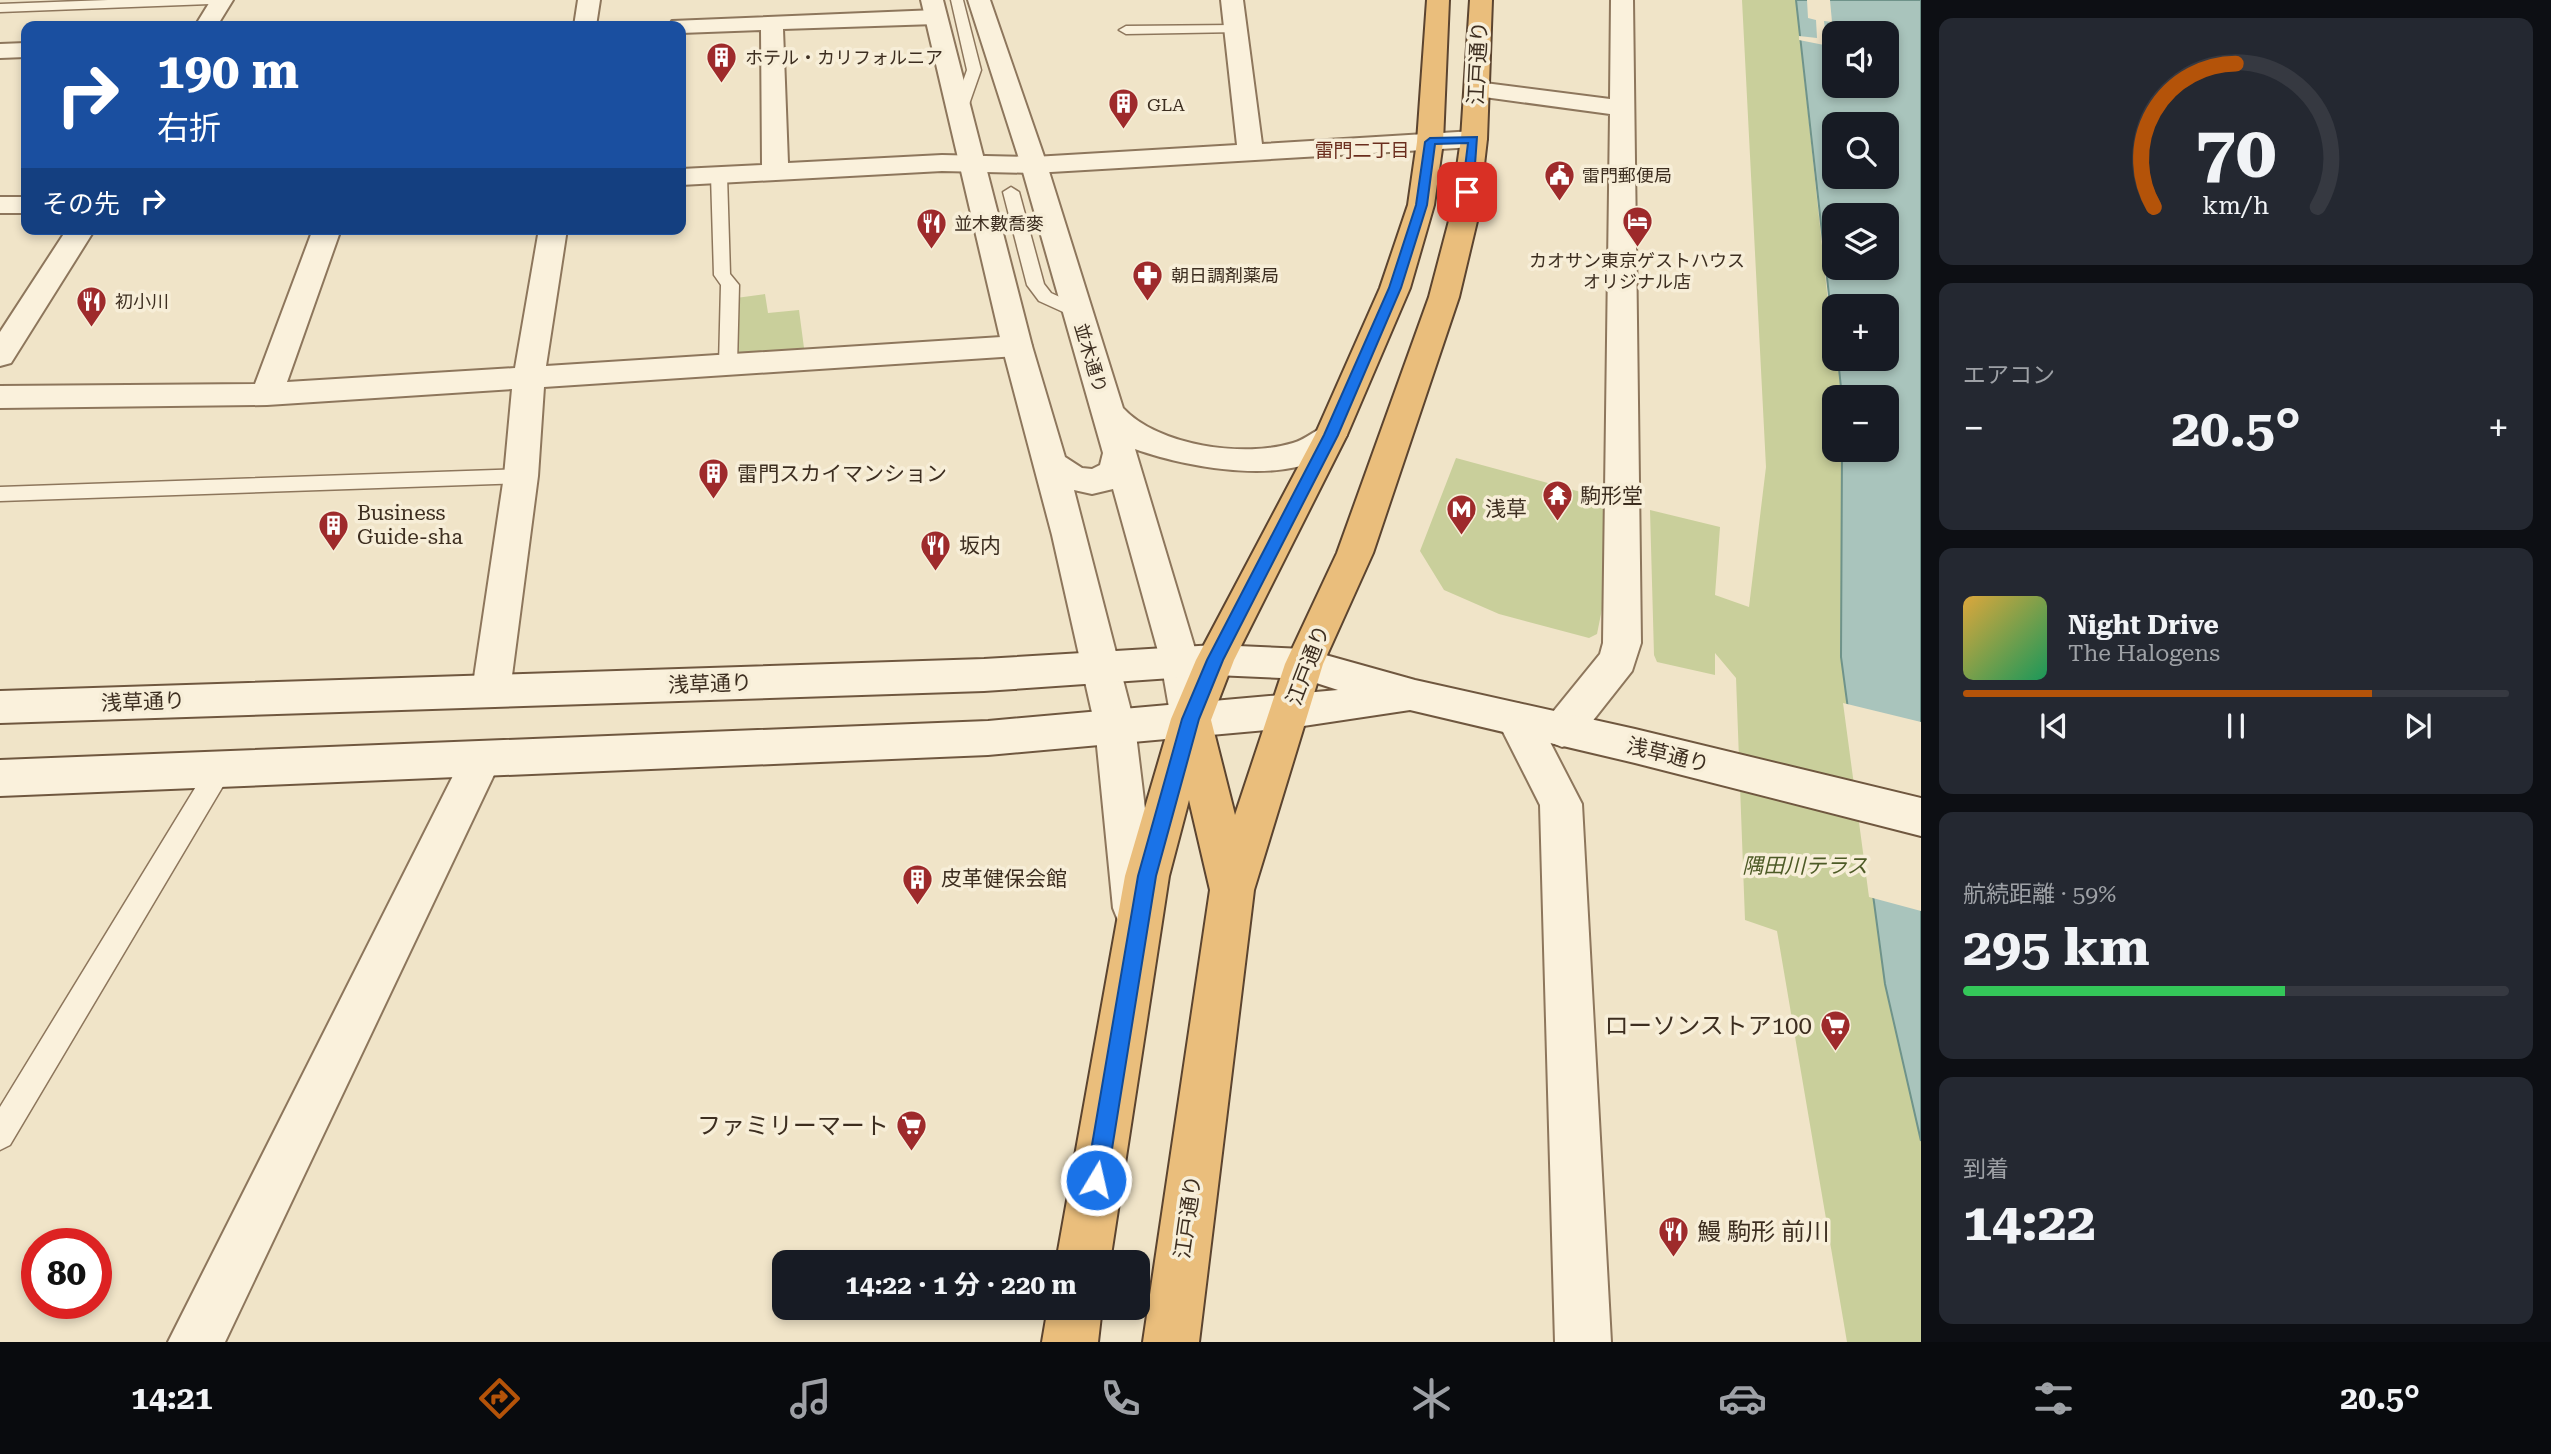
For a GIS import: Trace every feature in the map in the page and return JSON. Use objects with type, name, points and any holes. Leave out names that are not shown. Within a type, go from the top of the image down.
[{"type":"highway","name":"江戸通り","points":[[1085,1250],[1147,876],[1191,719],[1197,661],[1331,435],[1395,288],[1421,205],[1430,142],[1438,0]]},
{"type":"highway","name":"江戸通り","points":[[1171,1342],[1232,890],[1304,664],[1355,553],[1444,297],[1464,217],[1474,139],[1481,0]]},
{"type":"highway","points":[[1191,719],[1232,890]]},
{"type":"highway","points":[[1070,1342],[1073,1320]]},
{"type":"street","points":[[209,21],[222,0]]},
{"type":"street","points":[[586,21],[589,0]]},
{"type":"street","name":"並木通り","points":[[979,0],[1034,166],[1119,454],[1197,661]]},
{"type":"street","points":[[1232,0],[1250,151]]},
{"type":"street","points":[[1562,730],[1618,660],[1622,643],[1622,0]]},
{"type":"street","points":[[686,26],[772,23],[942,6],[960,110],[1017,346],[1051,464],[1115,726],[1133,874],[1137,933]]},
{"type":"street","points":[[772,23],[775,172]]},
{"type":"street","points":[[0,51],[21,50]]},
{"type":"street","points":[[1477,89],[1623,108]]},
{"type":"street","points":[[686,177],[974,163],[1034,166],[1474,139]]},
{"type":"street","points":[[0,205],[21,205]]},
{"type":"street","points":[[0,356],[77,235]]},
{"type":"street","points":[[267,394],[325,235]]},
{"type":"street","points":[[491,691],[521,476],[529,377],[552,235]]},
{"type":"street","points":[[0,397],[267,394],[1017,346]]},
{"type":"street","points":[[1108,412],[1126,431],[1151,443],[1198,454],[1274,459],[1306,452],[1331,435]]},
{"type":"street","points":[[1051,464],[1076,481],[1090,482],[1104,479],[1114,471],[1118,465],[1119,454]]},
{"type":"street","name":"浅草通り","points":[[0,707],[984,674],[1197,661],[1304,664],[1415,696],[1921,817]]},
{"type":"street","name":"浅草通り","points":[[0,778],[988,738],[1290,712],[1415,696]]},
{"type":"street","points":[[1517,720],[1561,804],[1583,1342]]},
{"type":"street","points":[[196,1342],[482,758]]},
{"type":"lane","points":[[0,8],[210,0]]},
{"type":"lane","points":[[1126,30],[1235,29]]},
{"type":"lane","points":[[719,175],[722,275],[730,285],[727,365]]},
{"type":"lane","points":[[1011,192],[1036,285],[1045,297],[1078,312]]},
{"type":"lane","points":[[0,494],[521,476]]},
{"type":"lane","points":[[0,1135],[220,769]]},
{"type":"green space","name":"隅田川テラス","points":[[1742,0],[1796,0],[1822,246],[1822,280],[1826,280],[1827,294],[1822,294],[1822,371],[1839,371],[1841,385],[1822,385],[1822,462],[1842,462],[1841,657],[1885,984],[1921,1141],[1921,1342],[1847,1342],[1777,931],[1745,920],[1736,678],[1715,653],[1715,675],[1657,662],[1654,655],[1650,510],[1720,527],[1715,595],[1749,607],[1766,467]]},
{"type":"green space","points":[[765,294],[768,313],[799,310],[804,348],[734,354],[736,298]]},
{"type":"green space","points":[[1456,458],[1614,501],[1607,584],[1597,634],[1589,638],[1499,614],[1444,590],[1420,551]]},
{"type":"water","points":[[1796,0],[1921,0],[1921,1141],[1885,984],[1841,657],[1842,462],[1899,462],[1899,385],[1841,385],[1839,371],[1899,371],[1899,294],[1829,294],[1827,280],[1899,280],[1899,203],[1822,203],[1822,233]]},
{"type":"pier","points":[[1807,0],[1830,0],[1832,21],[1822,21],[1822,45],[1799,40],[1799,36],[1817,38],[1816,20],[1808,18]]},
{"type":"pier","points":[[1843,703],[1921,722],[1921,911],[1869,897]]},
{"type":"place","name":"ホテル・カリフォルニア","points":[[722,84]]},
{"type":"place","name":"GLA","points":[[1124,131]]},
{"type":"place","name":"雷門郵便局","points":[[1559,202]]},
{"type":"place","name":"カオサン東京ゲストハウス オリジナル店","points":[[1637,249]]},
{"type":"place","name":"並木數喬麥","points":[[931,250]]},
{"type":"place","name":"朝日調剤薬局","points":[[1148,302]]},
{"type":"place","name":"初小川","points":[[92,328]]},
{"type":"place","name":"雷門スカイマンション","points":[[714,501]]},
{"type":"place","name":"駒形堂","points":[[1557,523]]},
{"type":"place","name":"浅草","points":[[1462,536]]},
{"type":"place","name":"Business Guide-sha","points":[[334,552]]},
{"type":"place","name":"坂内","points":[[936,573]]},
{"type":"place","name":"皮革健保会館","points":[[918,906]]},
{"type":"place","name":"ローソンストア100","points":[[1835,1053]]},
{"type":"place","name":"ファミリーマート","points":[[912,1153]]},
{"type":"place","name":"鰻 駒形 前川","points":[[1674,1259]]},
{"type":"district","name":"雷門二丁目","points":[[1362,150]]},
{"type":"route","points":[[1096,1180],[1147,876],[1191,719],[1215,660],[1331,435],[1395,288],[1421,205],[1430,142],[1474,139],[1467,192]]}]
